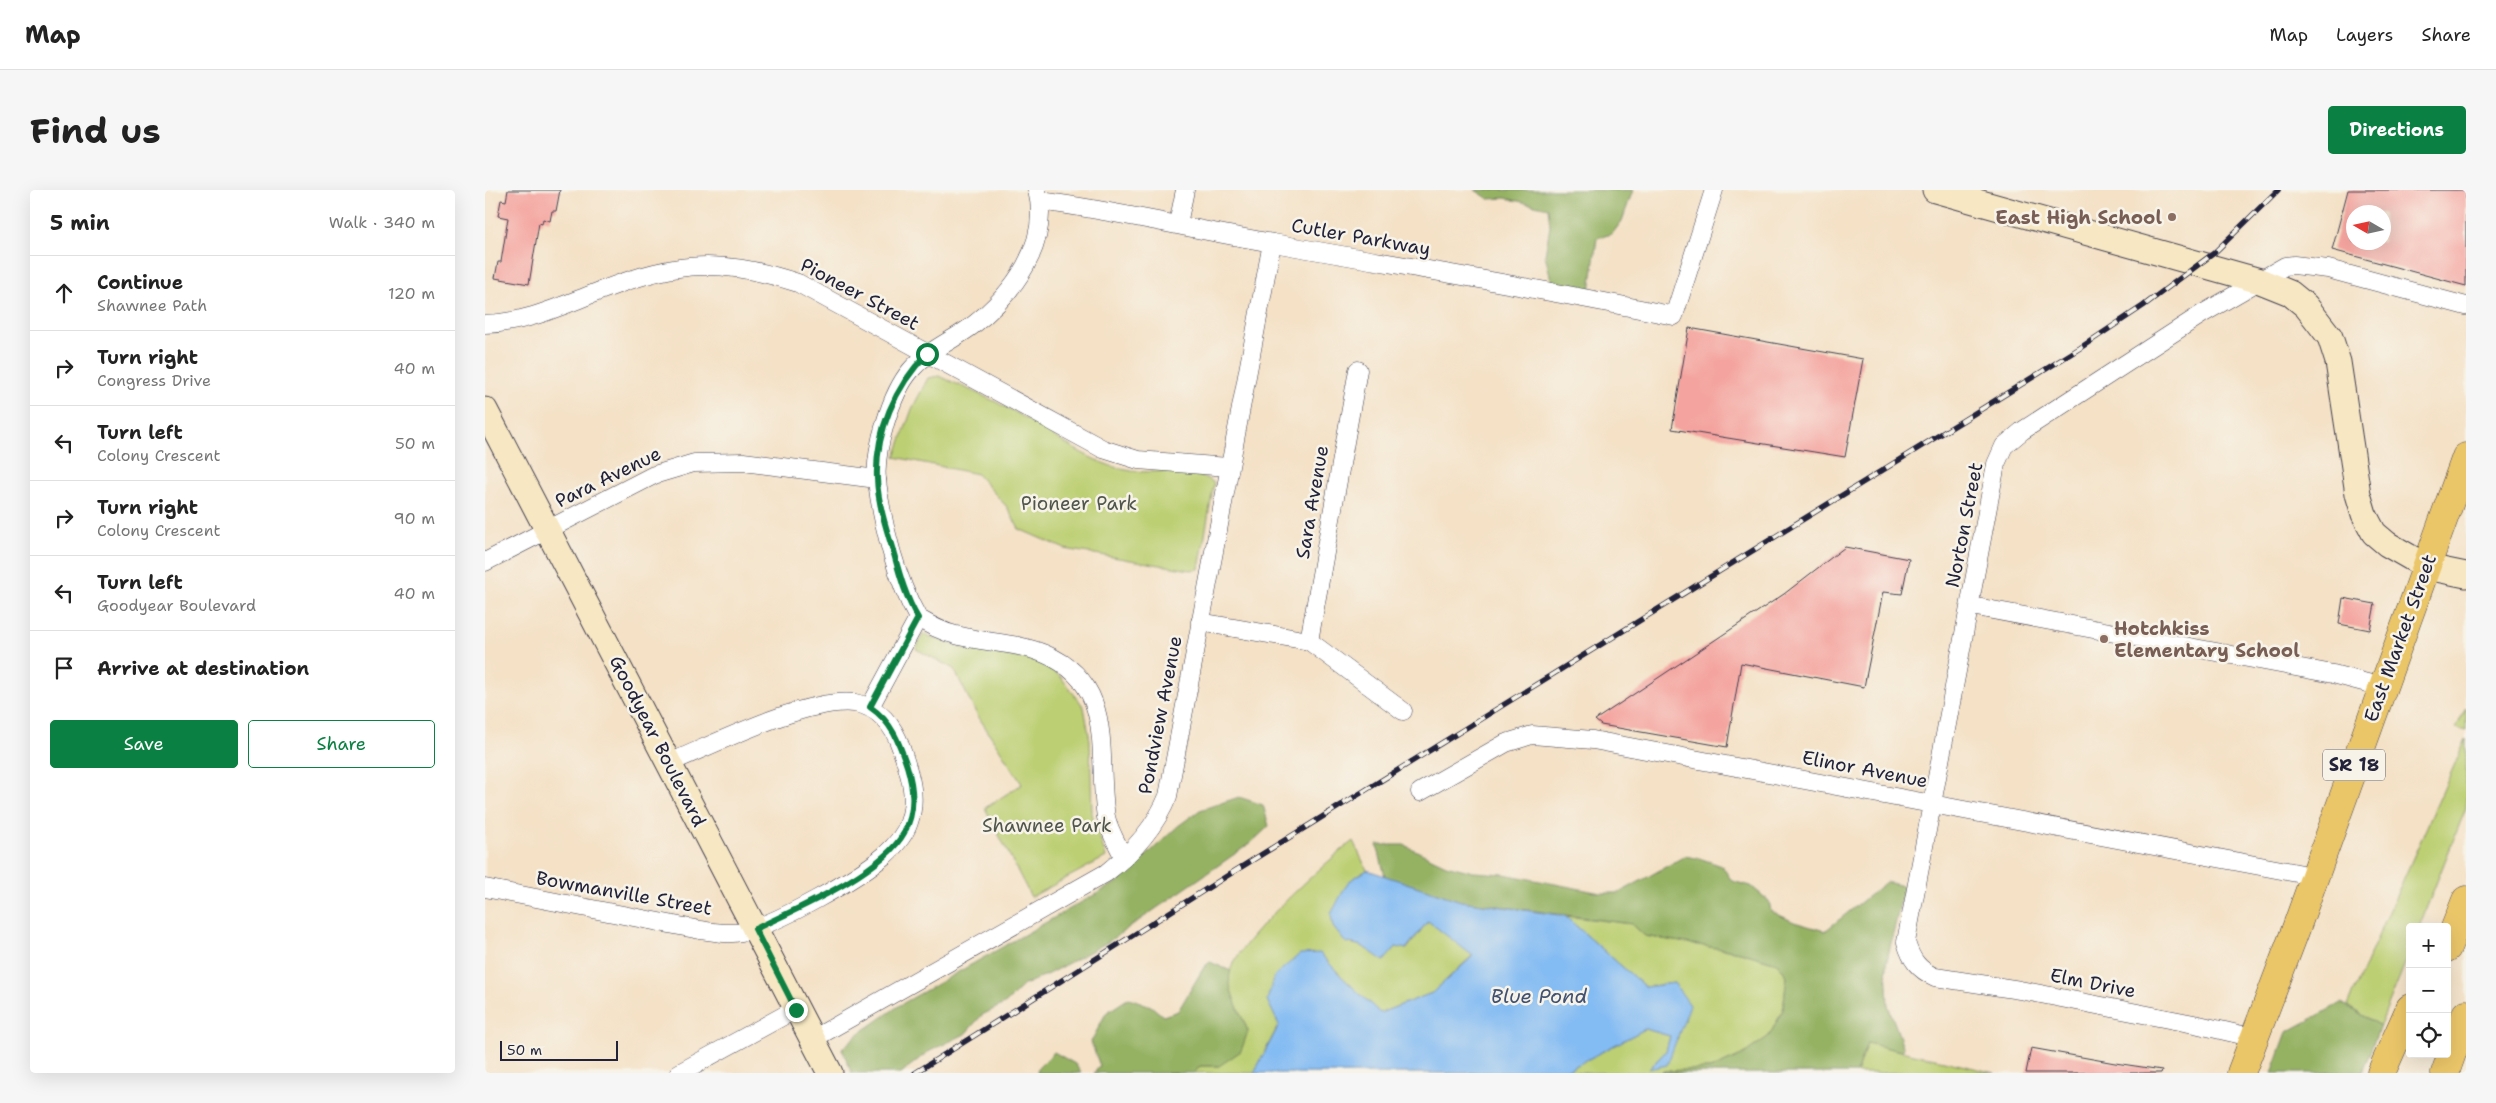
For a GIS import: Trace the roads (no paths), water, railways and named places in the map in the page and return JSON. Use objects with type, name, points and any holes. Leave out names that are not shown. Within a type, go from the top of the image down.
[{"type":"main road","name":"East Market Street","points":[[2241,1073],[2466,457]]},
{"type":"main road","points":[[2450,923],[2466,892]]},
{"type":"main road","points":[[2451,938],[2466,900]]},
{"type":"main road","points":[[2381,1073],[2408,1013]]},
{"type":"main road","points":[[2445,1073],[2466,1014]]},
{"type":"main road","points":[[2401,1073],[2406,1058]]},
{"type":"street","points":[[1178,224],[1185,190]]},
{"type":"street","name":"Cutler Parkway","points":[[1038,196],[1272,243],[1366,258],[1674,316],[1714,190]]},
{"type":"street","points":[[1935,190],[2260,281],[2290,293],[2305,306],[2330,337],[2338,362],[2357,488],[2369,526],[2380,540],[2427,568],[2466,575]]},
{"type":"street","points":[[1038,196],[1033,252],[1015,284],[995,306],[971,326],[927,354],[910,371],[894,399],[880,449],[877,479],[893,552],[910,604],[918,618],[955,635],[1044,654],[1066,666],[1079,678],[1089,692],[1100,718],[1107,817],[1124,858]]},
{"type":"street","name":"Pondview Avenue","points":[[813,1039],[1106,873],[1124,858],[1150,830],[1160,815],[1168,796],[1228,467],[1272,243]]},
{"type":"street","name":"Pioneer Street","points":[[485,324],[533,317],[652,272],[678,266],[715,264],[763,271],[798,283],[878,324],[927,354],[1103,449],[1139,460],[1228,467]]},
{"type":"street","name":"Norton Street","points":[[1924,972],[1910,955],[1907,942],[1996,464],[2004,446],[2022,431],[2202,314],[2285,266],[2309,266],[2328,269],[2466,306]]},
{"type":"street","name":"Sara Avenue","points":[[1309,641],[1358,370]]},
{"type":"street","name":"Goodyear Boulevard","points":[[485,410],[828,1071]]},
{"type":"street","name":"Para Avenue","points":[[485,562],[655,475],[693,463],[743,462],[877,479]]},
{"type":"street","points":[[1971,606],[2333,674],[2382,688]]},
{"type":"street","points":[[669,763],[760,725],[827,704],[854,703],[870,707],[918,618]]},
{"type":"street","points":[[1200,622],[1309,641],[1403,711]]},
{"type":"street","name":"Bowmanville Street","points":[[485,888],[700,930],[730,934],[755,929],[807,903],[865,870],[885,855],[904,833],[909,822],[913,798],[909,772],[898,737],[887,721],[870,707]]},
{"type":"street","name":"Elinor Avenue","points":[[1420,792],[1506,743],[1519,738],[1545,734],[1677,754],[2313,876]]},
{"type":"street","name":"Elm Drive","points":[[1924,972],[1947,980],[2020,990],[2199,1025],[2255,1038]]},
{"type":"street","points":[[679,1073],[796,1010]]},
{"type":"water","name":"Blue Pond","points":[[1367,870],[1461,901],[1565,916],[1645,987],[1674,983],[1690,1005],[1667,1065],[1649,1069],[1666,1051],[1670,1036],[1645,1029],[1562,1073],[1254,1073],[1279,1025],[1267,1000],[1275,975],[1300,954],[1320,953],[1380,1013],[1432,993],[1473,956],[1428,921],[1406,949],[1396,947],[1384,961],[1362,946],[1345,942],[1333,927],[1331,914],[1348,882]]},
{"type":"railway","points":[[915,1073],[1230,874],[2080,348],[2143,306],[2214,253],[2278,190]]},
{"type":"place","name":"East High School","points":[[2172,217]]},
{"type":"place","name":"Hotchkiss Elementary School","points":[[2104,639]]},
{"type":"park label","name":"Pioneer Park","points":[[1079,503]]},
{"type":"park label","name":"Shawnee Park","points":[[1047,825]]}]
